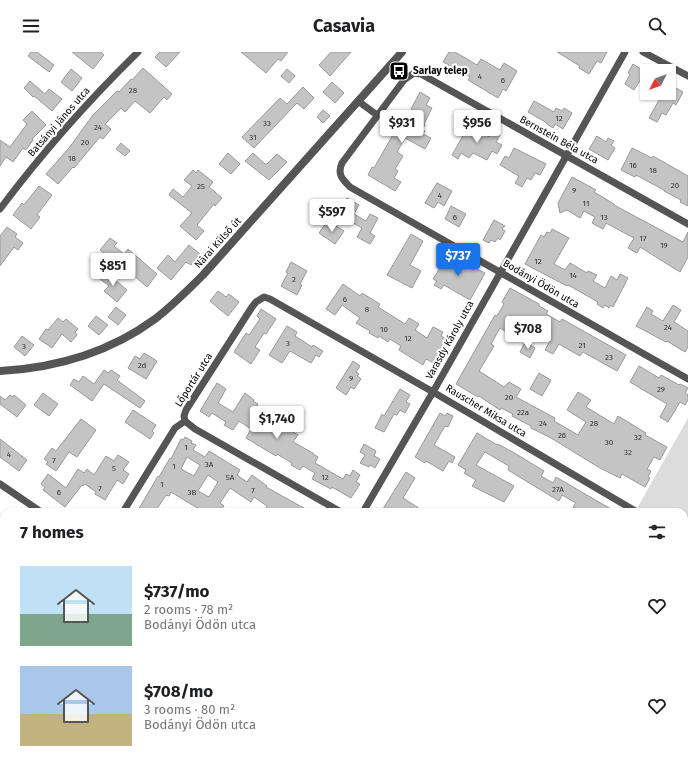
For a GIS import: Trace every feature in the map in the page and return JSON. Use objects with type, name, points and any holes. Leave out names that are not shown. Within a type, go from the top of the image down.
[{"type":"street","name":"Batsányi János utca","points":[[0,209],[26,175],[78,114],[109,80],[138,52]]},
{"type":"street","name":"Nárai Külső út","points":[[0,371],[36,368],[77,358],[115,343],[155,319],[203,275],[402,52]]},
{"type":"street","name":"Varasdy Károly utca","points":[[365,508],[433,392],[625,52]]},
{"type":"street","points":[[643,52],[688,76]]},
{"type":"street","name":"Bernstein Béla utca","points":[[377,115],[404,80],[414,73],[421,74],[688,224]]},
{"type":"street","points":[[358,101],[377,115]]},
{"type":"street","name":"Bodányi Ödön utca","points":[[377,115],[339,169],[340,175],[350,187],[688,379]]},
{"type":"street","name":"Rauscher Miksa utca","points":[[260,298],[264,297],[270,299],[433,392],[630,508]]},
{"type":"street","name":"Lőportár utca","points":[[125,508],[175,428],[185,421],[184,416],[186,410],[260,298]]},
{"type":"street","points":[[185,421],[195,429],[334,508]]},
{"type":"street","points":[[0,484],[35,508]]},
{"type":"shaded area","points":[[688,418],[688,508],[637,508]]},
{"type":"building","points":[[31,52],[37,52],[54,65],[49,72],[28,56]]},
{"type":"building","points":[[72,52],[101,52],[104,55],[93,69]]},
{"type":"building","points":[[160,52],[180,52],[166,67],[155,57]]},
{"type":"building","points":[[241,52],[288,52],[281,61],[278,59],[266,73]]},
{"type":"building","points":[[331,52],[351,52],[330,76],[319,65]]},
{"type":"building","points":[[449,52],[455,52],[477,65],[481,59],[500,70],[504,63],[517,71],[506,91],[503,89],[498,98],[468,80],[470,77],[459,70],[456,74],[447,68],[449,65],[443,62]]},
{"type":"building","points":[[557,52],[607,52],[601,63],[597,61],[589,74],[579,68],[580,66]]},
{"type":"building","points":[[633,64],[640,68],[640,81],[634,90],[625,84],[630,74],[628,73]]},
{"type":"building","points":[[143,68],[172,94],[167,100],[164,97],[150,113],[135,101],[125,112],[121,108],[105,124],[111,129],[103,139],[100,137],[74,168],[73,167],[58,184],[46,174],[69,148],[93,115],[117,91],[119,92],[131,79],[132,80]]},
{"type":"building","points":[[71,69],[82,78],[72,91],[61,82]]},
{"type":"building","points":[[287,69],[295,76],[289,83],[281,76]]},
{"type":"building","points":[[30,81],[45,94],[49,89],[62,99],[52,111],[34,96],[33,97],[24,88]]},
{"type":"building","points":[[332,82],[344,93],[335,103],[323,92]]},
{"type":"building","points":[[303,87],[314,98],[304,109],[297,103],[254,148],[242,137],[280,98],[287,104]]},
{"type":"building","points":[[676,88],[683,92],[676,105],[673,103],[666,115],[662,113],[657,122],[649,118],[659,100],[676,100]]},
{"type":"building","points":[[420,92],[430,98],[426,105],[432,108],[422,130],[425,131],[423,134],[431,138],[425,149],[405,138],[397,152],[403,156],[395,169],[398,171],[394,178],[401,182],[395,191],[368,175],[372,167],[374,168],[402,119],[410,123],[416,112],[411,109]]},
{"type":"building","points":[[534,101],[554,112],[556,108],[562,111],[564,108],[572,113],[563,129],[555,124],[553,128],[528,112]]},
{"type":"building","points":[[323,110],[330,116],[323,123],[317,117]]},
{"type":"building","points":[[32,111],[46,125],[32,139],[33,140],[26,150],[23,148],[13,162],[6,157],[0,166],[0,140],[10,147],[27,124],[23,120]]},
{"type":"building","points":[[469,125],[489,137],[492,131],[500,135],[496,142],[502,145],[497,154],[492,151],[487,160],[473,153],[469,158],[461,153],[458,159],[452,155]]},
{"type":"building","points":[[597,136],[606,142],[608,138],[614,141],[611,145],[615,148],[608,160],[589,149]]},
{"type":"building","points":[[121,143],[130,151],[125,156],[116,149]]},
{"type":"building","points":[[514,148],[546,164],[540,175],[535,173],[531,180],[527,178],[522,187],[515,183],[519,176],[500,165],[505,156],[509,158]]},
{"type":"building","points":[[632,148],[652,158],[653,156],[688,176],[688,206],[664,190],[636,175],[635,177],[621,170]]},
{"type":"building","points":[[228,153],[240,164],[231,174],[219,164]]},
{"type":"building","points":[[253,153],[265,164],[267,164],[277,154],[287,162],[269,180],[245,161]]},
{"type":"building","points":[[193,170],[196,173],[198,170],[213,182],[209,187],[222,198],[215,206],[214,204],[197,225],[204,231],[196,240],[180,226],[192,213],[169,195],[173,189],[183,197],[192,186],[184,180]]},
{"type":"building","points":[[572,177],[596,190],[594,192],[614,205],[683,242],[688,232],[688,257],[680,272],[640,247],[637,253],[628,248],[634,238],[606,223],[603,229],[592,223],[595,217],[584,211],[580,218],[567,210],[560,213],[558,203]]},
{"type":"building","points":[[437,183],[452,191],[444,206],[438,202],[434,208],[425,203]]},
{"type":"building","points":[[39,186],[52,195],[37,215],[40,217],[31,229],[13,215],[22,203],[24,205]]},
{"type":"building","points":[[347,198],[359,205],[354,214],[366,221],[370,214],[378,218],[370,233],[375,236],[370,244],[357,237],[362,228],[334,212],[339,205],[342,206]]},
{"type":"building","points":[[451,206],[466,214],[459,227],[445,219]]},
{"type":"building","points":[[494,220],[505,226],[502,229],[505,231],[500,240],[498,238],[495,242],[491,240],[489,243],[483,240]]},
{"type":"building","points":[[326,223],[332,227],[333,224],[344,231],[335,244],[319,233]]},
{"type":"building","points":[[7,227],[17,234],[15,237],[23,243],[18,250],[14,247],[0,266],[0,236]]},
{"type":"building","points":[[552,229],[569,238],[554,264],[565,270],[570,263],[587,273],[588,271],[597,275],[593,281],[605,288],[611,276],[617,280],[620,274],[628,278],[613,307],[611,305],[609,308],[605,305],[603,308],[597,304],[598,302],[568,285],[567,286],[525,264],[541,235],[544,237],[547,232],[550,233]]},
{"type":"building","points":[[411,234],[423,241],[410,265],[421,271],[412,288],[387,275]]},
{"type":"building","points":[[110,238],[117,243],[114,246],[124,254],[128,249],[157,274],[147,287],[115,259],[113,261],[100,250]]},
{"type":"building","points":[[189,245],[200,254],[191,265],[186,262],[171,280],[157,268],[168,255],[175,262]]},
{"type":"building","points":[[449,254],[461,261],[460,263],[474,270],[475,268],[485,273],[470,300],[444,285],[441,289],[434,285],[437,281],[433,279]]},
{"type":"building","points":[[291,262],[307,271],[300,284],[302,285],[297,295],[281,286],[288,273],[286,272]]},
{"type":"building","points":[[106,272],[127,290],[117,302],[104,291],[109,286],[100,279]]},
{"type":"building","points":[[343,284],[360,296],[362,293],[380,304],[378,307],[405,324],[409,318],[419,324],[415,330],[427,338],[433,327],[443,332],[441,336],[448,340],[434,363],[426,359],[423,365],[399,350],[401,346],[390,339],[388,342],[379,336],[378,338],[369,333],[370,331],[356,323],[360,318],[342,305],[335,315],[326,309]]},
{"type":"building","points":[[510,288],[539,304],[539,306],[548,311],[546,314],[560,322],[562,319],[626,355],[617,371],[583,352],[580,356],[559,344],[553,354],[545,350],[550,341],[523,325],[516,338],[500,328],[491,344],[494,346],[479,371],[504,387],[509,382],[521,389],[516,397],[555,418],[554,421],[578,435],[586,422],[567,410],[578,392],[591,400],[586,407],[614,424],[618,416],[646,433],[645,435],[667,447],[660,460],[654,457],[647,469],[651,471],[648,477],[650,478],[645,487],[622,474],[620,478],[600,468],[551,438],[531,428],[531,426],[512,416],[513,414],[501,408],[500,410],[479,396],[478,397],[456,384],[495,315],[497,316],[504,304],[502,302]]},
{"type":"building","points":[[218,291],[226,297],[229,294],[239,302],[228,316],[210,301]]},
{"type":"building","points":[[673,305],[681,310],[674,322],[688,331],[688,347],[685,352],[667,341],[666,342],[636,326],[647,307],[653,311],[651,314],[663,321]]},
{"type":"building","points":[[116,307],[126,315],[118,325],[108,317]]},
{"type":"building","points":[[261,309],[276,319],[255,347],[260,350],[251,364],[234,352],[246,333],[249,335],[260,319],[257,316]]},
{"type":"building","points":[[96,316],[108,325],[99,335],[88,326]]},
{"type":"building","points":[[58,318],[63,322],[66,319],[78,329],[75,332],[77,335],[71,342],[62,334],[52,348],[39,339],[46,329],[48,330]]},
{"type":"building","points":[[287,326],[297,332],[295,336],[312,347],[313,345],[323,351],[319,357],[316,355],[311,363],[290,351],[282,363],[269,355]]},
{"type":"building","points":[[22,336],[34,345],[25,356],[14,347]]},
{"type":"building","points":[[525,342],[535,348],[530,358],[520,352]]},
{"type":"building","points":[[144,353],[157,361],[146,379],[128,368],[135,356],[140,359]]},
{"type":"building","points":[[353,361],[360,366],[356,372],[359,374],[357,376],[361,379],[354,389],[351,387],[346,395],[336,388]]},
{"type":"building","points":[[639,366],[659,378],[661,375],[679,385],[680,384],[688,388],[685,393],[688,395],[688,400],[685,405],[680,402],[668,422],[660,417],[667,404],[630,382]]},
{"type":"building","points":[[104,370],[108,373],[111,370],[120,376],[117,380],[145,401],[140,408],[104,384],[92,401],[70,385],[74,379],[79,382],[83,376],[94,384]]},
{"type":"building","points":[[539,373],[551,380],[542,396],[530,389]]},
{"type":"building","points":[[217,383],[226,389],[218,403],[233,412],[245,393],[258,404],[252,413],[280,430],[288,419],[297,425],[293,432],[298,435],[293,442],[318,457],[315,463],[343,479],[346,474],[350,476],[353,470],[360,475],[356,482],[360,484],[351,498],[332,487],[331,489],[312,479],[315,473],[303,466],[300,470],[277,454],[276,456],[246,438],[251,429],[239,421],[233,430],[224,425],[226,422],[212,413],[209,417],[200,411]]},
{"type":"building","points":[[400,389],[410,395],[406,402],[410,404],[405,413],[400,410],[397,415],[394,414],[384,432],[375,428],[382,414],[384,416]]},
{"type":"building","points":[[43,393],[58,404],[49,416],[34,405]]},
{"type":"building","points":[[10,395],[13,397],[14,395],[26,405],[17,417],[0,404],[0,396],[5,400]]},
{"type":"building","points":[[133,410],[156,425],[152,431],[154,433],[150,439],[125,422]]},
{"type":"building","points":[[440,413],[445,416],[447,413],[453,416],[448,427],[445,426],[434,445],[455,457],[452,463],[449,461],[443,471],[426,461],[425,463],[415,457]]},
{"type":"building","points":[[81,419],[96,430],[77,457],[69,452],[56,471],[46,464],[48,462],[44,459],[52,448],[56,451]]},
{"type":"building","points":[[477,433],[544,471],[541,476],[553,483],[556,477],[609,508],[575,508],[573,507],[576,503],[562,495],[559,501],[508,470],[509,466],[485,452],[476,465],[514,486],[504,502],[472,486],[476,480],[464,473],[466,470],[458,465]]},
{"type":"building","points":[[185,437],[192,441],[191,443],[196,445],[193,450],[205,457],[209,451],[240,470],[237,475],[247,482],[252,475],[267,486],[266,487],[304,508],[266,508],[267,506],[254,497],[251,502],[230,488],[220,503],[224,506],[223,508],[197,508],[171,492],[169,496],[166,495],[158,508],[139,508],[158,476],[159,477],[170,458],[171,459],[181,439],[183,440]],"holes":[[[187,457],[200,465],[194,476],[181,469]],[[208,475],[218,482],[209,497],[198,491]]]},
{"type":"building","points":[[0,439],[27,460],[19,471],[0,457]]},
{"type":"building","points":[[364,444],[376,451],[374,456],[380,459],[375,468],[370,465],[369,467],[360,463],[365,455],[360,452]]},
{"type":"building","points":[[118,455],[129,462],[123,470],[129,474],[123,484],[117,480],[105,500],[95,494],[96,492],[85,484],[83,486],[82,485],[65,507],[43,490],[45,487],[41,484],[48,474],[66,488],[78,469],[84,473],[87,469],[94,475],[106,456],[114,461]]},
{"type":"building","points":[[406,472],[415,478],[403,498],[419,508],[384,508]]},
{"type":"place","name":"Sarlay telep","points":[[399,71]]}]
